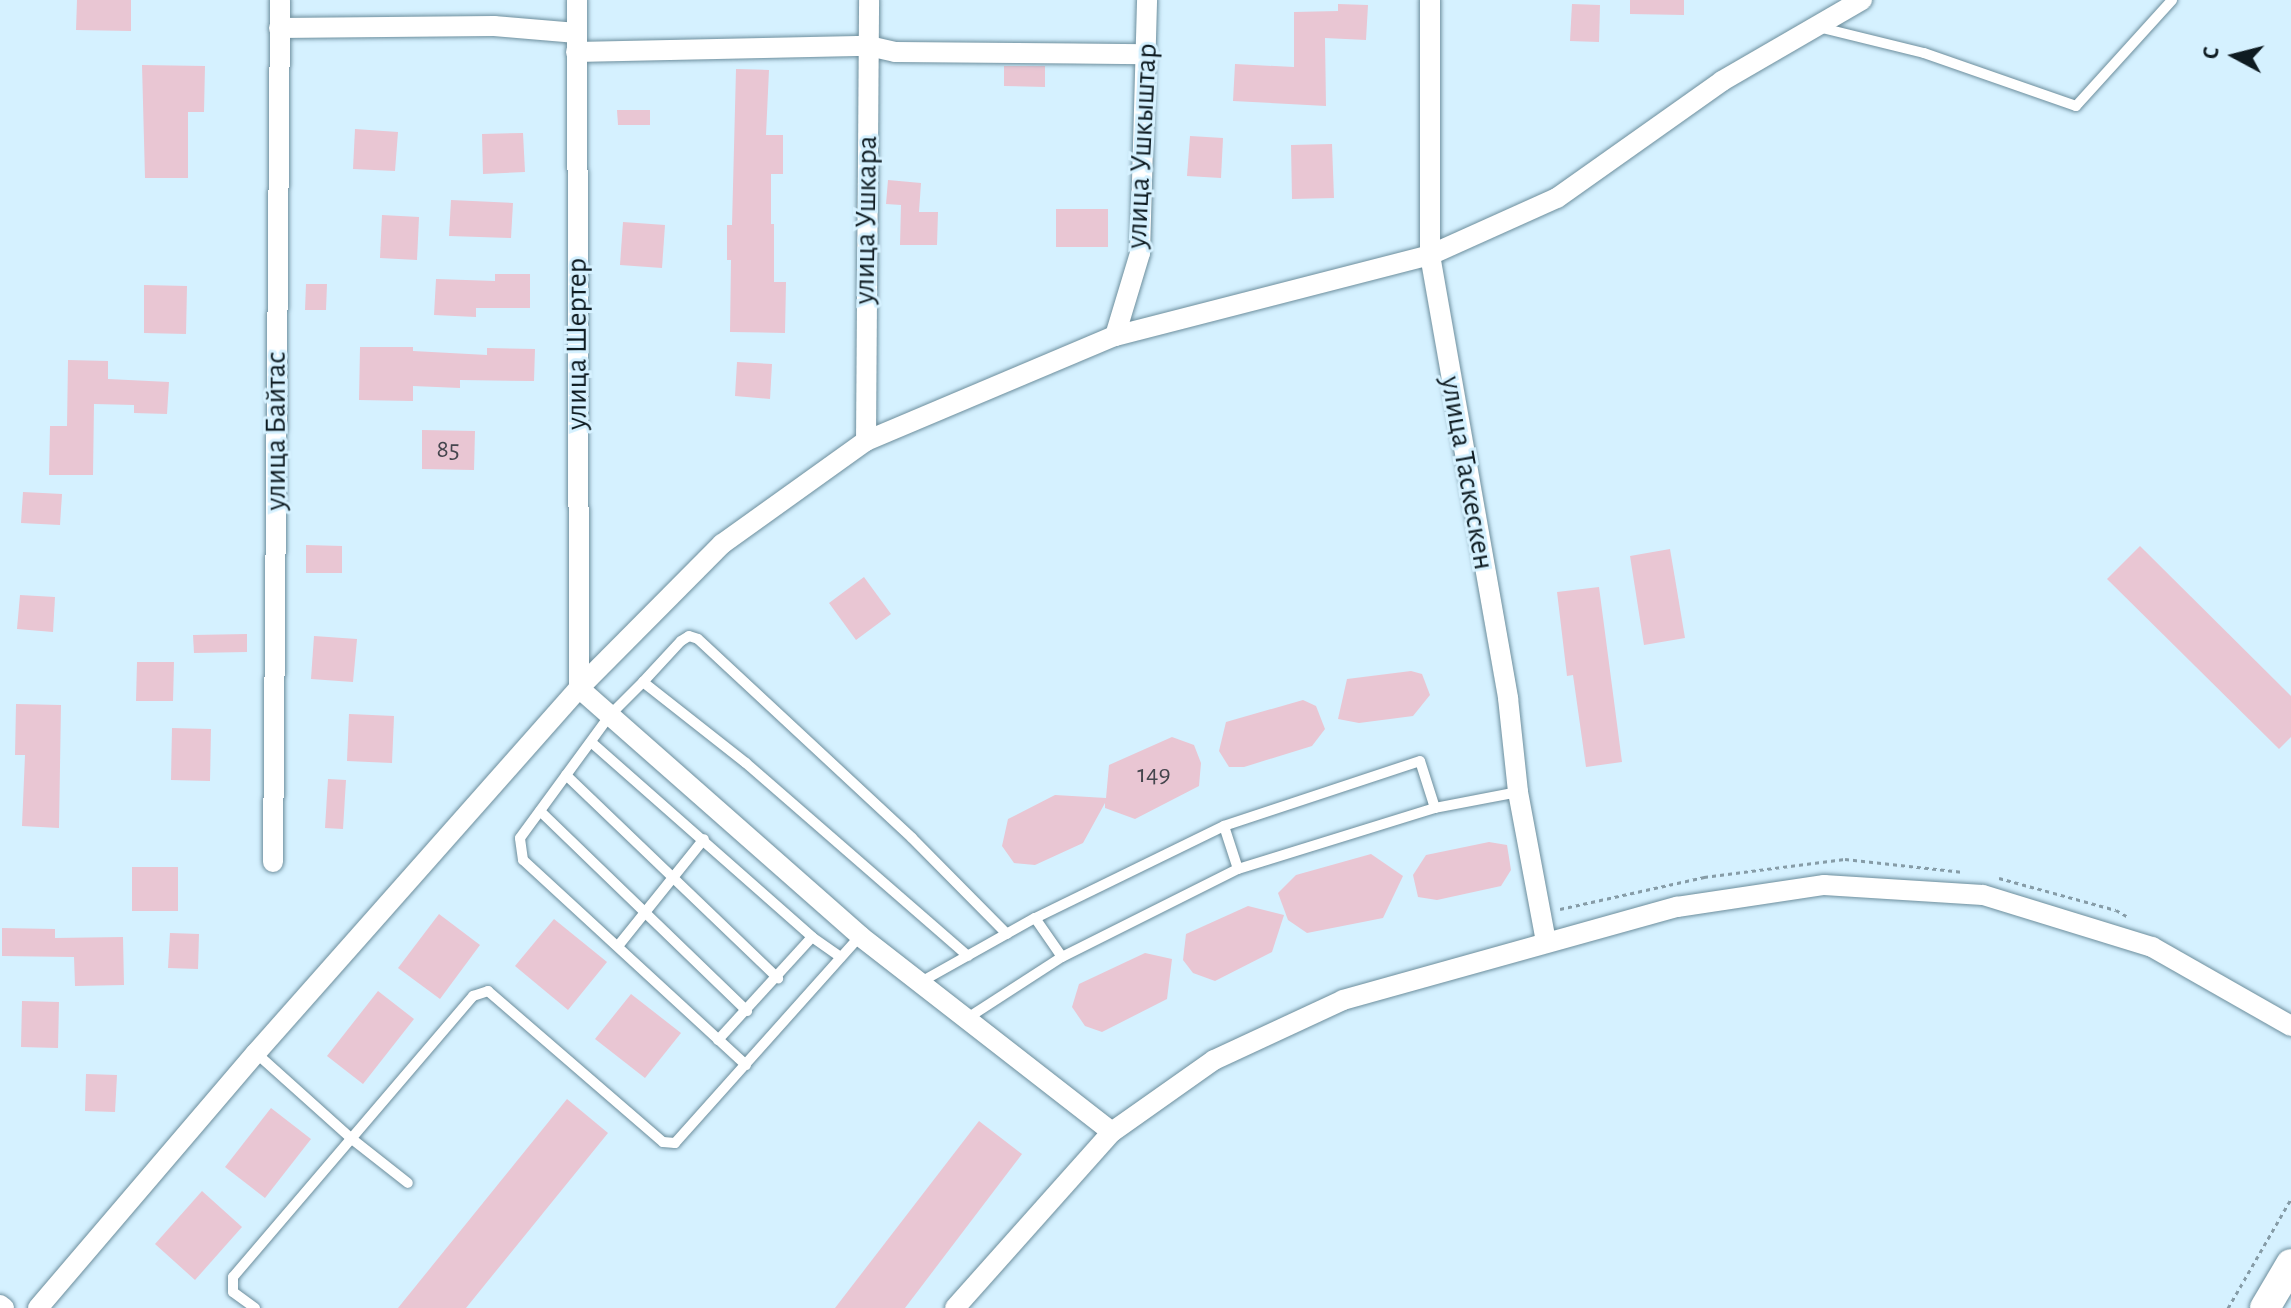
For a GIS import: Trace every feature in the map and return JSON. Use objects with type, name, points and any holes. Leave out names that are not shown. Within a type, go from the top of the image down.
[{"type":"main road","points":[[2265,1308],[2291,1264]]},
{"type":"street","name":"улица Байтас","points":[[273,862],[280,0]]},
{"type":"street","name":"улица Шертер","points":[[577,0],[579,688]]},
{"type":"street","name":"улица Ушкара","points":[[866,441],[864,278],[869,0]]},
{"type":"street","name":"улица Ушкыштар","points":[[1115,336],[1140,253],[1147,0]]},
{"type":"street","name":"улица Таскескен","points":[[1430,0],[1430,255],[1508,698],[1518,792],[1546,942]]},
{"type":"street","points":[[38,1308],[256,1053],[579,688],[722,544],[866,441],[1115,336],[1430,255],[1557,198],[1722,81],[1862,0]]},
{"type":"street","points":[[279,28],[494,26],[576,43],[869,46],[895,52],[1147,54]]},
{"type":"street","points":[[579,688],[860,936],[1112,1132]]},
{"type":"street","points":[[955,1308],[1112,1132],[1214,1060],[1343,1000],[1677,907],[1824,885],[1983,895],[2152,947],[2291,1026]]},
{"type":"lane","points":[[1816,27],[1924,53],[2076,106],[2172,0]]},
{"type":"lane","points":[[746,1065],[523,860],[520,838],[610,715],[689,636],[698,639],[912,838],[1007,934]]},
{"type":"lane","points":[[643,682],[746,763],[968,956]]},
{"type":"lane","points":[[591,742],[812,937],[841,957]]},
{"type":"lane","points":[[919,983],[1035,918],[1224,826],[1420,761],[1435,808]]},
{"type":"lane","points":[[566,775],[778,978]]},
{"type":"lane","points":[[965,1020],[1062,957],[1238,869],[1435,808],[1518,792]]},
{"type":"lane","points":[[540,811],[747,1011]]},
{"type":"lane","points":[[1224,826],[1238,869]]},
{"type":"lane","points":[[618,946],[704,839]]},
{"type":"lane","points":[[1035,918],[1062,957]]},
{"type":"lane","points":[[255,1308],[233,1292],[233,1277],[473,996],[488,991],[663,1142],[675,1143],[860,936]]},
{"type":"lane","points":[[718,1040],[778,978],[812,937]]},
{"type":"lane","points":[[256,1053],[352,1139],[408,1183]]},
{"type":"path","points":[[2228,1308],[2291,1199]]},
{"type":"building","points":[[77,0],[131,0],[131,31],[76,30]]},
{"type":"building","points":[[1630,0],[1684,0],[1684,15],[1630,14]]},
{"type":"building","points":[[1338,4],[1368,5],[1366,40],[1325,38],[1326,106],[1233,101],[1235,64],[1294,67],[1294,12],[1338,11]]},
{"type":"building","points":[[1572,4],[1600,5],[1599,42],[1570,41]]},
{"type":"building","points":[[142,65],[205,66],[204,112],[188,112],[188,178],[145,178]]},
{"type":"building","points":[[1004,66],[1045,66],[1045,87],[1004,86]]},
{"type":"building","points":[[736,69],[769,70],[766,135],[783,135],[783,174],[771,174],[771,224],[774,224],[774,282],[786,282],[785,333],[730,332],[731,260],[727,260],[727,225],[732,225]]},
{"type":"building","points":[[617,110],[650,110],[650,125],[618,125]]},
{"type":"building","points":[[355,129],[398,132],[395,171],[353,169]]},
{"type":"building","points":[[523,133],[525,172],[483,174],[482,134]]},
{"type":"building","points":[[1190,136],[1223,138],[1221,178],[1187,176]]},
{"type":"building","points":[[1332,144],[1334,198],[1292,199],[1291,145]]},
{"type":"building","points":[[888,180],[921,183],[919,212],[938,212],[937,245],[900,245],[901,205],[886,204]]},
{"type":"building","points":[[451,200],[513,203],[511,238],[449,236]]},
{"type":"building","points":[[1056,209],[1108,209],[1108,247],[1056,247]]},
{"type":"building","points":[[382,215],[419,217],[417,260],[380,258]]},
{"type":"building","points":[[623,222],[665,225],[662,268],[620,265]]},
{"type":"building","points":[[495,274],[530,274],[530,308],[476,308],[476,317],[434,315],[436,279],[495,281]]},
{"type":"building","points":[[306,284],[327,284],[326,310],[305,310]]},
{"type":"building","points":[[144,285],[187,286],[186,334],[144,333]]},
{"type":"building","points":[[360,347],[413,347],[413,351],[487,355],[487,348],[535,349],[534,381],[460,380],[460,388],[413,386],[413,401],[359,400]]},
{"type":"building","points":[[68,360],[108,361],[108,379],[169,382],[167,414],[134,413],[134,405],[94,404],[93,475],[49,475],[50,426],[67,426]]},
{"type":"building","points":[[737,362],[772,364],[770,399],[735,396]]},
{"type":"building","points":[[422,430],[475,431],[474,470],[422,469]]},
{"type":"building","points":[[23,492],[62,494],[60,525],[21,523]]},
{"type":"building","points":[[306,545],[342,546],[342,573],[306,573]]},
{"type":"building","points":[[2140,546],[2291,696],[2291,737],[2279,749],[2107,579]]},
{"type":"building","points":[[1670,549],[1685,638],[1644,645],[1630,556]]},
{"type":"building","points":[[864,577],[891,614],[856,640],[829,603]]},
{"type":"building","points":[[1599,587],[1622,762],[1586,767],[1573,675],[1567,676],[1557,592]]},
{"type":"building","points":[[20,595],[55,597],[53,632],[17,629]]},
{"type":"building","points":[[247,634],[247,652],[194,653],[193,635]]},
{"type":"building","points":[[314,636],[357,639],[353,682],[311,679]]},
{"type":"building","points":[[137,662],[174,662],[173,701],[136,701]]},
{"type":"building","points":[[1411,671],[1422,674],[1430,695],[1413,716],[1359,723],[1338,719],[1347,679]]},
{"type":"building","points":[[1303,700],[1316,706],[1325,729],[1312,746],[1244,767],[1229,767],[1219,751],[1226,722]]},
{"type":"building","points":[[16,704],[61,705],[59,828],[22,826],[25,755],[15,755]]},
{"type":"building","points":[[349,714],[394,716],[392,763],[347,761]]},
{"type":"building","points":[[172,728],[211,729],[210,781],[171,780]]},
{"type":"building","points":[[1172,737],[1194,745],[1201,763],[1199,786],[1135,819],[1105,808],[1105,803],[1083,843],[1035,865],[1014,863],[1002,846],[1008,819],[1055,795],[1106,798],[1109,765]]},
{"type":"building","points":[[328,779],[346,780],[343,829],[325,828]]},
{"type":"building","points":[[1489,842],[1507,845],[1511,870],[1501,886],[1437,900],[1418,897],[1413,875],[1426,855]]},
{"type":"building","points":[[1371,854],[1403,876],[1383,918],[1307,933],[1288,920],[1278,893],[1296,875]]},
{"type":"building","points":[[132,867],[178,867],[178,911],[132,911]]},
{"type":"building","points":[[1248,906],[1284,915],[1272,952],[1215,981],[1193,973],[1183,960],[1186,934]]},
{"type":"building","points":[[439,914],[480,945],[440,999],[398,968]]},
{"type":"building","points":[[554,919],[607,962],[568,1010],[515,966]]},
{"type":"building","points":[[2,928],[55,929],[55,938],[123,937],[124,985],[75,986],[74,957],[2,956]]},
{"type":"building","points":[[170,933],[199,934],[198,969],[168,968]]},
{"type":"building","points":[[1145,953],[1172,959],[1167,999],[1102,1032],[1085,1026],[1072,1007],[1079,984]]},
{"type":"building","points":[[378,991],[414,1019],[363,1084],[327,1056]]},
{"type":"building","points":[[631,994],[681,1033],[645,1078],[595,1039]]},
{"type":"building","points":[[22,1001],[59,1002],[58,1048],[21,1047]]},
{"type":"building","points":[[86,1074],[117,1075],[115,1112],[85,1111]]},
{"type":"building","points":[[567,1099],[608,1133],[466,1308],[398,1308]]},
{"type":"building","points":[[271,1108],[311,1139],[265,1198],[225,1167]]},
{"type":"building","points":[[979,1121],[1022,1154],[905,1308],[835,1308]]},
{"type":"building","points":[[202,1191],[242,1227],[195,1280],[155,1244]]}]
